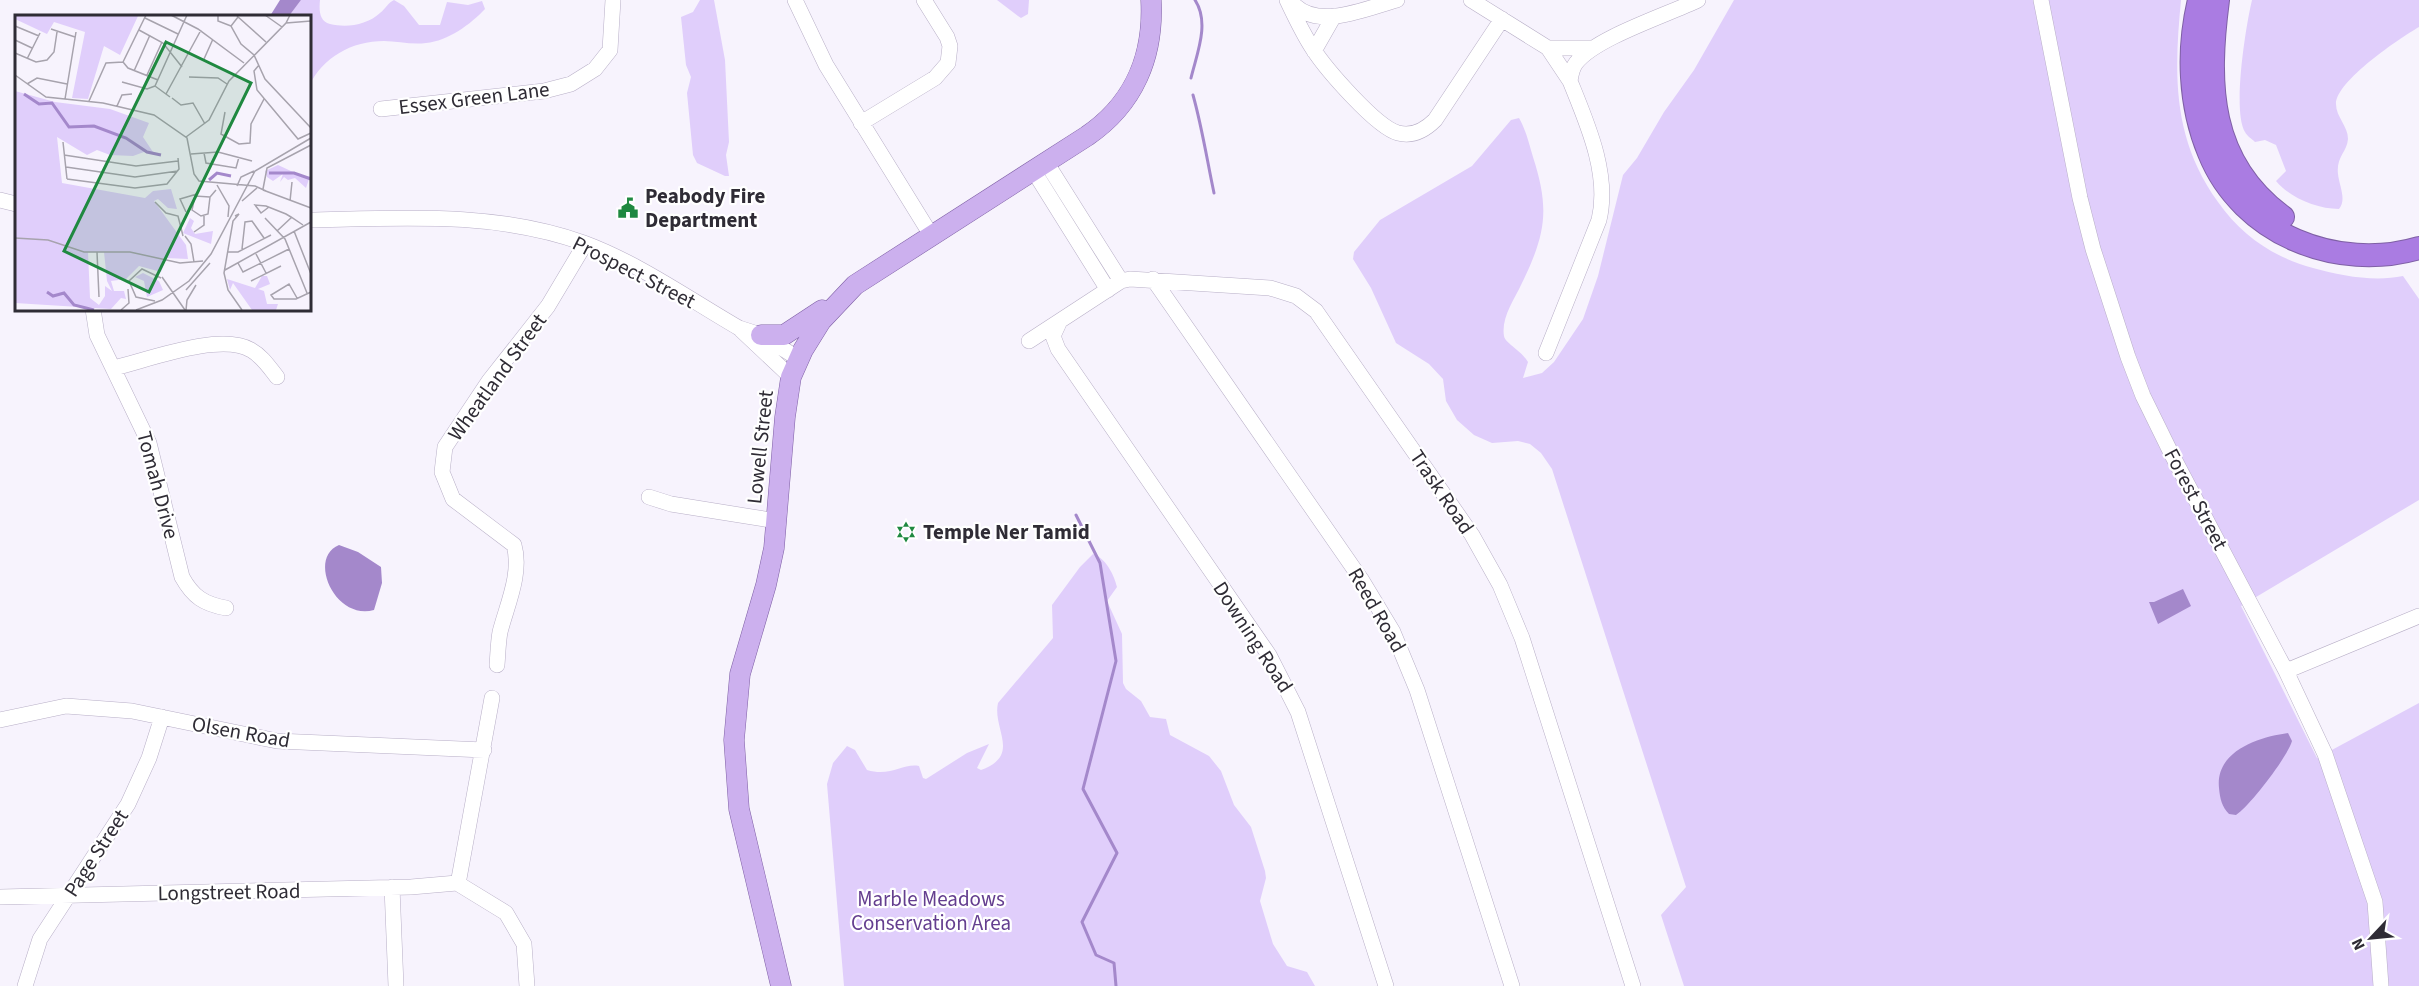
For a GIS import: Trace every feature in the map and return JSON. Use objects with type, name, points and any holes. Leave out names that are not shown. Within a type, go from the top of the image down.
[{"type":"highway","points":[[2198,0],[2192,63],[2195,110],[2210,156],[2243,204],[2288,237],[2321,250],[2364,257],[2382,256],[2419,248]]},
{"type":"highway","points":[[2218,0],[2213,64],[2216,112],[2227,152],[2252,190],[2286,219],[2329,237],[2370,242],[2419,234]]},
{"type":"main road","name":"Lowell Street","points":[[781,986],[744,834],[734,762],[736,695],[745,654],[771,567],[777,520],[784,417],[791,377],[821,321],[839,299],[872,272],[1040,166],[1110,118],[1134,88],[1148,51],[1151,0]]},
{"type":"main road","points":[[761,335],[784,334],[794,330],[839,299]]},
{"type":"street","name":"Essex Green Lane","points":[[381,109],[544,91],[571,84],[595,69],[610,50],[613,0]]},
{"type":"street","points":[[795,0],[816,48],[931,235]]},
{"type":"street","points":[[861,123],[935,78],[948,63],[950,46],[924,0]]},
{"type":"street","points":[[1289,0],[1315,16],[1334,16],[1397,0]]},
{"type":"street","points":[[1289,0],[1314,51],[1383,125],[1400,133],[1409,134],[1420,132],[1435,120],[1502,19]]},
{"type":"street","points":[[1471,0],[1548,48],[1570,81],[1599,166],[1603,200],[1599,220],[1546,352]]},
{"type":"street","points":[[1570,81],[1574,65],[1592,48],[1698,0]]},
{"type":"street","name":"Forest Street","points":[[2041,0],[2083,207],[2130,364],[2171,453],[2286,671],[2325,753],[2371,888],[2378,920],[2381,986]]},
{"type":"street","points":[[1314,51],[1334,16]]},
{"type":"street","points":[[1548,48],[1592,48]]},
{"type":"street","points":[[1029,340],[1115,286],[1040,166]]},
{"type":"street","points":[[0,200],[15,204]]},
{"type":"street","name":"Prospect Street","points":[[310,220],[439,217],[485,219],[536,229],[585,244],[637,269],[740,328],[761,335],[799,359]]},
{"type":"street","name":"Wheatland Street","points":[[497,665],[500,635],[515,578],[517,556],[514,545],[453,499],[442,472],[446,447],[489,381],[548,306],[585,244]]},
{"type":"street","name":"Trask Road","points":[[1115,286],[1130,279],[1153,279],[1270,288],[1296,296],[1307,304],[1333,332],[1462,520],[1500,585],[1522,638],[1634,986]]},
{"type":"street","name":"Reed Road","points":[[1153,279],[1354,569],[1393,632],[1417,690],[1512,986]]},
{"type":"street","name":"Tomah Drive","points":[[93,310],[97,335],[149,443],[182,577],[193,595],[202,602],[226,608]]},
{"type":"street","name":"Downing Road","points":[[1059,323],[1053,336],[1058,349],[1269,654],[1286,683],[1298,712],[1386,986]]},
{"type":"street","name":"Prospect Street","points":[[740,328],[791,377]]},
{"type":"street","points":[[114,368],[207,346],[230,344],[251,350],[262,358],[277,377]]},
{"type":"street","points":[[649,497],[671,504],[777,520]]},
{"type":"street","points":[[2286,671],[2419,616]]},
{"type":"street","points":[[492,698],[458,884],[497,906],[514,923],[524,944],[527,986]]},
{"type":"street","name":"Olsen Road","points":[[0,720],[66,706],[132,711],[277,741],[484,750]]},
{"type":"street","name":"Page Street","points":[[25,986],[40,939],[128,804],[149,758],[162,717]]},
{"type":"street","name":"Longstreet Road","points":[[0,897],[458,884]]},
{"type":"street","points":[[392,887],[396,986]]},
{"type":"green space","points":[[301,0],[320,0],[320,11],[326,23],[343,26],[375,17],[394,0],[404,6],[419,25],[440,25],[447,2],[468,5],[482,1],[485,9],[458,31],[434,42],[415,44],[372,42],[350,48],[330,59],[310,84],[310,15],[290,15]]},
{"type":"green space","points":[[700,0],[714,0],[725,60],[729,142],[726,155],[729,176],[697,163],[693,155],[687,93],[691,77],[686,65],[681,17],[693,12]]},
{"type":"green space","points":[[997,0],[1029,0],[1028,14],[1021,18]]},
{"type":"green space","points":[[1734,0],[2181,0],[2177,54],[2184,129],[2203,178],[2227,214],[2248,235],[2285,258],[2346,276],[2392,278],[2403,276],[2419,299],[2419,500],[2241,606],[2317,758],[2419,703],[2419,986],[1684,986],[1661,915],[1686,887],[1552,469],[1541,453],[1530,444],[1518,441],[1492,443],[1474,435],[1457,420],[1446,401],[1443,379],[1429,364],[1396,343],[1371,288],[1353,259],[1354,252],[1380,220],[1472,166],[1511,120],[1519,118],[1524,127],[1542,192],[1543,222],[1536,251],[1506,316],[1504,336],[1528,362],[1523,378],[1542,373],[1554,362],[1583,319],[1598,276],[1623,175],[1637,158],[1664,112],[1694,70]]},
{"type":"green space","points":[[2252,0],[2419,0],[2419,27],[2398,40],[2357,72],[2339,95],[2337,109],[2348,139],[2338,168],[2342,197],[2339,209],[2322,207],[2289,193],[2276,181],[2286,171],[2276,145],[2265,140],[2255,142],[2245,132],[2241,121],[2240,88]]},
{"type":"green space","name":"Marble Meadows Conservation Area","points":[[1093,554],[1106,563],[1117,587],[1107,601],[1122,634],[1123,683],[1126,689],[1141,701],[1150,717],[1166,719],[1170,735],[1209,756],[1221,771],[1234,805],[1251,827],[1265,871],[1266,878],[1260,901],[1273,944],[1287,966],[1307,972],[1315,986],[844,986],[827,784],[833,763],[847,746],[855,750],[867,770],[883,772],[908,766],[919,766],[923,778],[926,779],[967,753],[989,744],[977,768],[981,770],[993,764],[1000,757],[1003,749],[997,713],[998,703],[1053,638],[1052,605],[1080,567]]},
{"type":"shaded area","points":[[280,0],[301,0],[290,15],[271,15]]},
{"type":"shaded area","points":[[339,545],[358,552],[381,567],[382,583],[374,610],[360,611],[348,606],[337,598],[330,587],[325,562],[330,552]]},
{"type":"shaded area","points":[[2183,589],[2191,606],[2158,624],[2149,602]]},
{"type":"shaded area","points":[[2288,733],[2292,741],[2276,769],[2242,810],[2236,815],[2229,814],[2222,802],[2219,788],[2224,764],[2231,755],[2252,742]]},
{"type":"waterway","points":[[1191,78],[1202,28],[1202,18],[1195,0]]},
{"type":"waterway","points":[[1193,95],[1214,193]]},
{"type":"waterway","points":[[1076,515],[1100,563],[1116,661],[1083,789],[1117,853],[1082,922],[1096,955],[1114,963],[1116,986]]},
{"type":"place","name":"Peabody Fire Department","points":[[628,208]]},
{"type":"place","name":"Temple Ner Tamid","points":[[906,532]]}]
